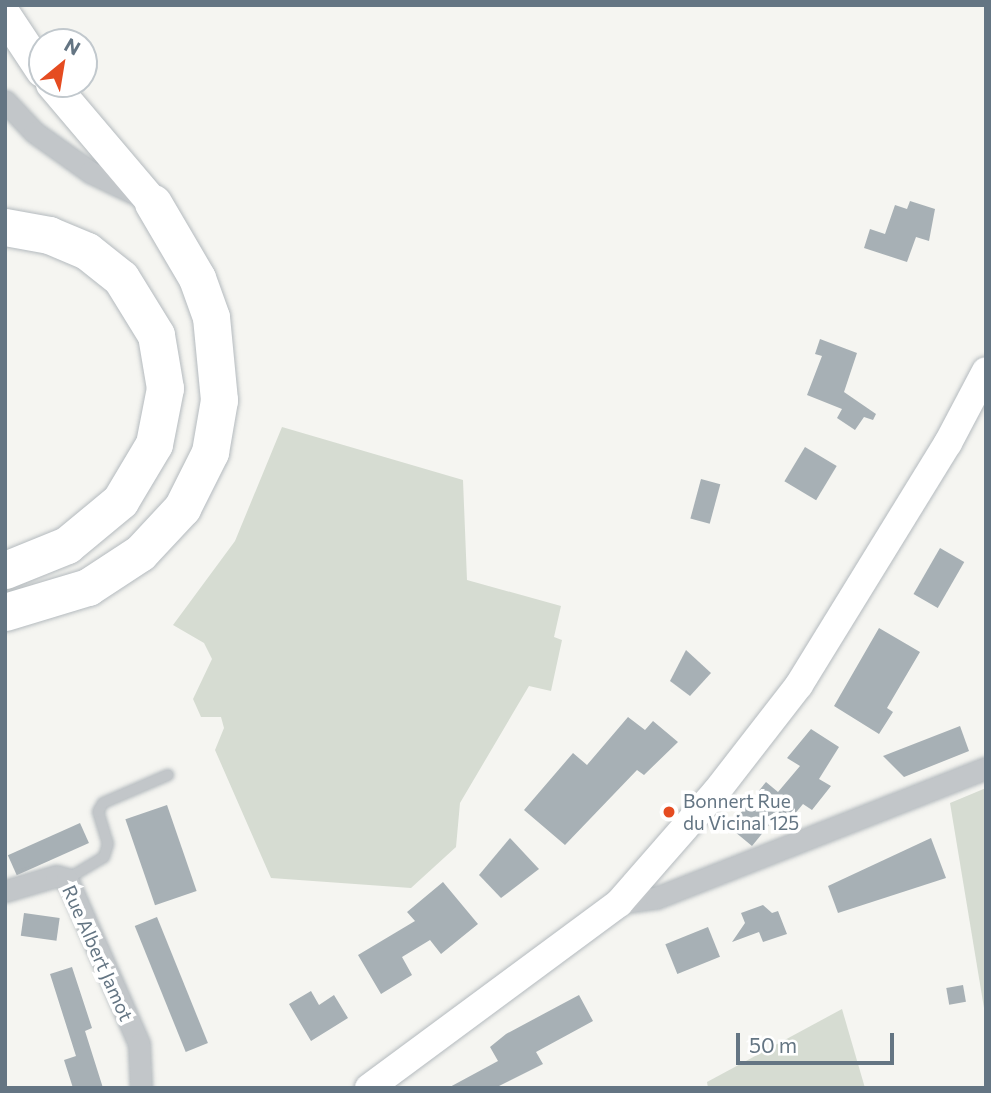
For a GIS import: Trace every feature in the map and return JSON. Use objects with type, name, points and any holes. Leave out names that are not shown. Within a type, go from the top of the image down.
[{"type":"highway","points":[[5,612],[88,587],[140,553],[182,508],[209,452],[219,400],[211,317],[197,278],[153,203]]},
{"type":"highway","points":[[5,227],[49,235],[87,251],[121,278],[156,335],[165,388],[154,444],[120,501],[66,545],[5,570]]},
{"type":"main road","points":[[5,15],[28,50]]},
{"type":"main road","points":[[64,98],[153,203]]},
{"type":"street","points":[[5,101],[34,132],[90,172],[153,203]]},
{"type":"street","points":[[369,1088],[619,903],[799,685],[948,443],[986,371]]},
{"type":"street","points":[[619,903],[656,898],[986,768]]},
{"type":"street","name":"Rue Albert Jamot","points":[[5,891],[56,876],[67,879],[139,1044],[141,1088]]},
{"type":"lane","points":[[67,879],[104,857],[108,844],[98,812],[103,803],[168,775]]},
{"type":"shaded area","points":[[282,427],[463,480],[467,580],[561,606],[554,637],[562,640],[551,691],[529,686],[460,803],[456,847],[411,888],[271,878],[215,750],[224,728],[221,717],[201,717],[193,699],[212,659],[204,643],[173,625],[235,541]]},
{"type":"shaded area","points":[[986,788],[986,1020],[950,803]]},
{"type":"shaded area","points":[[842,1009],[865,1088],[708,1088],[707,1082]]},
{"type":"building","points":[[910,201],[935,209],[929,241],[916,237],[907,262],[864,248],[870,229],[885,234],[895,205],[907,209]]},
{"type":"building","points":[[820,339],[857,353],[844,392],[876,414],[873,420],[864,417],[855,430],[837,418],[842,409],[807,395],[822,356],[815,354]]},
{"type":"building","points":[[805,447],[837,466],[816,500],[784,481]]},
{"type":"building","points":[[701,479],[720,484],[710,524],[690,519]]},
{"type":"building","points":[[940,548],[964,562],[938,608],[914,594]]},
{"type":"building","points":[[879,628],[920,652],[887,708],[893,712],[879,734],[834,706]]},
{"type":"building","points":[[686,650],[711,673],[690,696],[670,681]]},
{"type":"building","points":[[628,717],[645,730],[653,721],[678,742],[644,775],[637,770],[565,845],[524,810],[573,753],[587,765]]},
{"type":"building","points":[[960,726],[969,751],[904,777],[883,756]]},
{"type":"building","points":[[811,729],[839,747],[819,779],[831,786],[812,810],[803,804],[788,822],[778,814],[752,846],[729,827],[766,782],[778,792],[800,766],[787,758]]},
{"type":"building","points":[[167,805],[197,891],[155,905],[125,819]]},
{"type":"building","points":[[80,823],[89,843],[17,875],[8,855]]},
{"type":"building","points":[[510,838],[539,869],[501,898],[479,875]]},
{"type":"building","points":[[931,838],[946,878],[838,913],[828,886]]},
{"type":"building","points":[[443,882],[478,924],[441,954],[430,940],[402,957],[412,975],[381,994],[358,955],[415,921],[407,912]]},
{"type":"building","points":[[763,905],[772,913],[778,911],[787,934],[763,942],[759,932],[732,942],[745,923],[741,913]]},
{"type":"building","points":[[24,913],[60,918],[56,941],[21,936]]},
{"type":"building","points":[[157,917],[208,1043],[186,1052],[135,926]]},
{"type":"building","points":[[708,927],[720,957],[677,974],[665,944]]},
{"type":"building","points":[[72,967],[92,1028],[85,1031],[103,1088],[73,1088],[64,1060],[76,1056],[50,974]]},
{"type":"building","points":[[963,985],[966,1002],[949,1005],[946,988]]},
{"type":"building","points":[[311,991],[319,1005],[334,995],[348,1018],[311,1041],[289,1004]]},
{"type":"building","points":[[579,995],[593,1021],[536,1052],[543,1064],[495,1088],[448,1088],[498,1061],[490,1047],[506,1034]]},
{"type":"place","name":"Bonnert Rue du Vicinal 125","points":[[669,812]]}]
